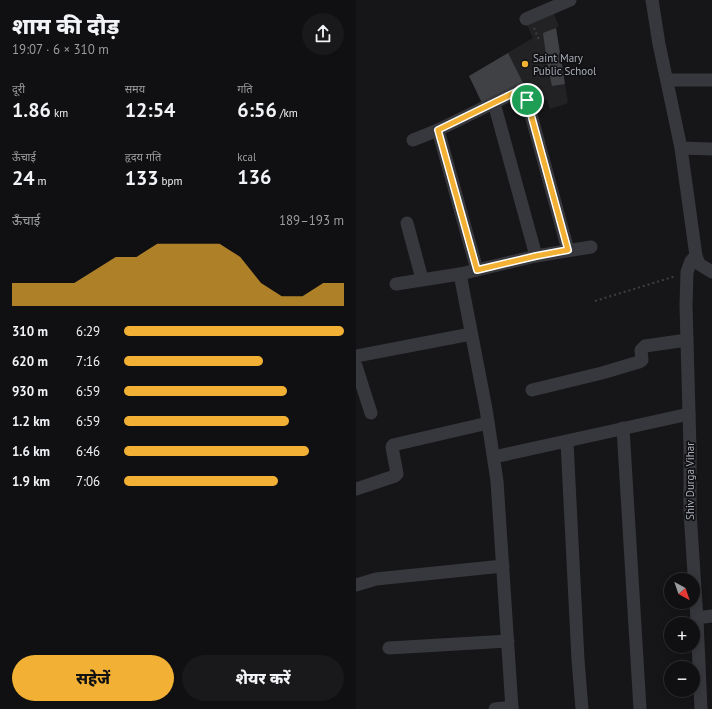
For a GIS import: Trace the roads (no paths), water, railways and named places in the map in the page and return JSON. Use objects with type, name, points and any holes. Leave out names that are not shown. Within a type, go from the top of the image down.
[{"type":"street","points":[[526,19],[570,0]]},
{"type":"street","points":[[652,0],[666,80],[681,148],[696,256],[699,264],[712,272]]},
{"type":"street","points":[[666,80],[712,80]]},
{"type":"street","points":[[412,140],[438,130],[522,89],[527,100],[568,250]]},
{"type":"street","points":[[494,103],[536,256]]},
{"type":"street","points":[[438,130],[477,270]]},
{"type":"street","points":[[681,148],[712,149]]},
{"type":"street","points":[[408,223],[422,280]]},
{"type":"street","points":[[396,284],[460,274],[536,256],[591,247]]},
{"type":"street","name":"Shiv Durga Vihar","points":[[696,256],[691,261],[688,272],[686,305],[690,512],[697,617]]},
{"type":"street","points":[[460,274],[494,458],[504,566],[512,708],[495,709]]},
{"type":"street","points":[[356,356],[471,334]]},
{"type":"street","points":[[532,390],[602,373],[639,362],[642,360],[641,350],[644,346],[687,340]]},
{"type":"street","points":[[356,366],[371,413]]},
{"type":"street","points":[[494,458],[689,414]]},
{"type":"street","points":[[356,489],[397,474],[392,445],[488,423]]},
{"type":"street","points":[[623,428],[640,709]]},
{"type":"street","points":[[567,442],[578,660],[582,709]]},
{"type":"street","points":[[356,585],[376,579],[504,566]]},
{"type":"street","points":[[700,618],[712,616]]},
{"type":"street","points":[[389,648],[508,641]]},
{"type":"street","name":"Shiv Durga Vihar","points":[[699,653],[701,709]]},
{"type":"place","name":"Saint Mary Public School","points":[[525,64]]}]
